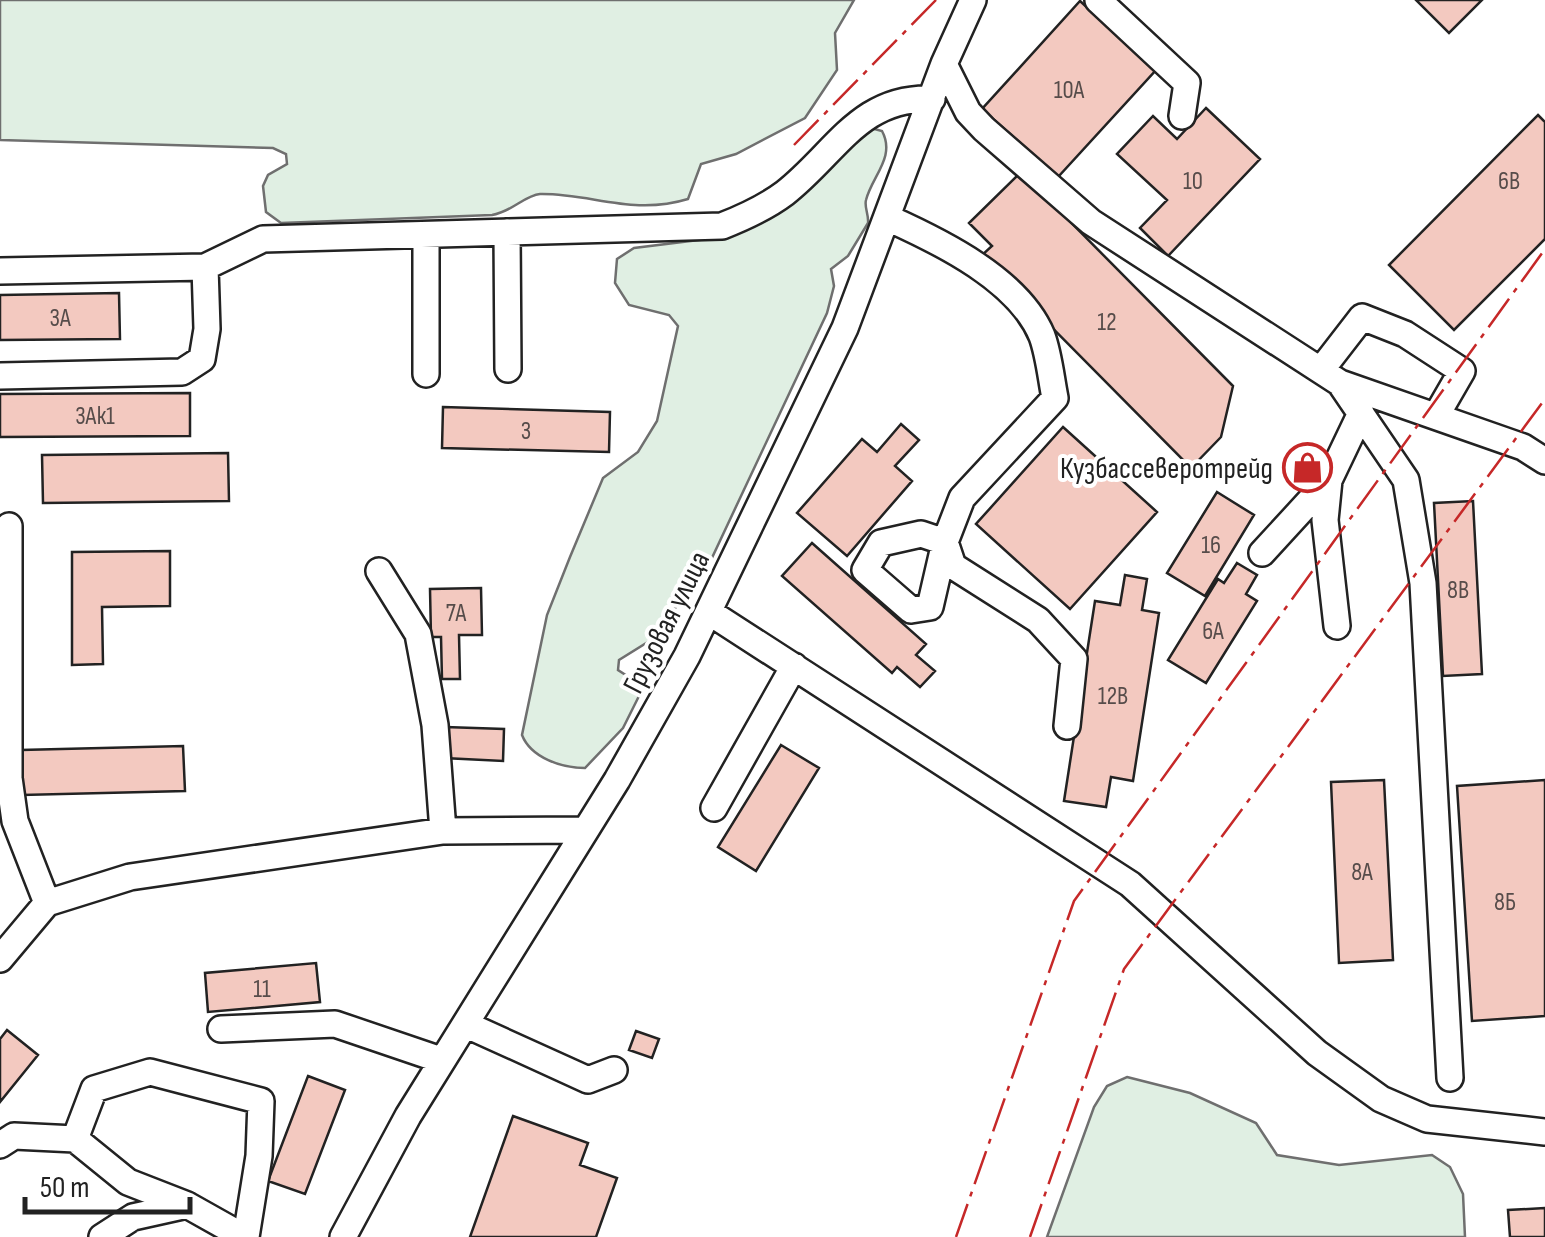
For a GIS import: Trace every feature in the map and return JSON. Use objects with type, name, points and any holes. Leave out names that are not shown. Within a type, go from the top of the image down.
[{"type":"street","name":"Грузовая улица","points":[[343,1237],[441,1060],[467,1025],[661,707],[798,432],[890,219],[944,64],[973,0]]},
{"type":"street","points":[[1098,0],[1188,83],[1182,116]]},
{"type":"street","points":[[944,64],[968,112],[1091,222],[1330,377],[1523,446],[1545,461]]},
{"type":"street","points":[[0,271],[205,267],[263,239],[722,226],[755,214],[786,192],[860,120],[887,102],[932,99]]},
{"type":"street","points":[[890,219],[956,249],[1003,286],[1041,334],[1056,398],[962,498],[945,542],[953,566],[1038,620],[1074,659],[1067,726]]},
{"type":"street","points":[[507,232],[508,368]]},
{"type":"street","points":[[426,234],[426,374]]},
{"type":"street","points":[[0,376],[182,372],[202,359],[207,329],[205,267]]},
{"type":"street","points":[[1330,377],[1362,317],[1405,334],[1462,371],[1436,416]]},
{"type":"street","points":[[1330,377],[1361,413],[1406,480],[1423,584],[1450,1078]]},
{"type":"street","points":[[1262,553],[1329,480],[1361,413]]},
{"type":"street","points":[[1329,480],[1325,520],[1337,626]]},
{"type":"street","points":[[8,526],[9,778],[15,822],[47,903]]},
{"type":"street","points":[[379,570],[418,634],[434,725],[444,831]]},
{"type":"street","points":[[709,612],[1130,884],[1317,1054],[1381,1099],[1426,1119],[1545,1132]]},
{"type":"street","points":[[714,808],[794,666]]},
{"type":"street","points":[[0,959],[47,903],[130,877],[444,831],[585,830]]},
{"type":"street","points":[[221,1028],[335,1024],[441,1060]]},
{"type":"street","points":[[467,1025],[588,1080],[614,1070]]},
{"type":"street","points":[[0,1145],[14,1136],[74,1139],[128,1182],[187,1206],[245,1237],[259,1156],[261,1101],[150,1072],[94,1088],[74,1139]]},
{"type":"street","points":[[102,1237],[133,1216],[187,1206]]},
{"type":"green space","points":[[0,0],[854,0],[835,33],[837,70],[805,118],[736,154],[701,164],[688,199],[630,205],[540,194],[492,215],[281,223],[266,212],[263,186],[268,175],[287,164],[286,154],[273,148],[0,140]]},
{"type":"green space","points":[[867,127],[882,131],[886,140],[885,158],[866,200],[868,223],[848,256],[831,269],[834,286],[827,313],[710,562],[651,640],[619,660],[618,670],[632,679],[639,696],[623,728],[585,768],[548,760],[532,750],[522,735],[547,615],[603,478],[638,452],[657,421],[678,326],[669,315],[629,305],[615,283],[617,259],[634,248],[731,236]]},
{"type":"green space","points":[[1127,1077],[1190,1093],[1256,1123],[1277,1155],[1339,1165],[1432,1155],[1450,1167],[1463,1194],[1465,1237],[1047,1237],[1094,1107],[1107,1086]]},
{"type":"building","points":[[1416,0],[1482,0],[1449,33]]},
{"type":"building","points":[[1080,1],[1156,70],[1058,177],[982,109]]},
{"type":"building","points":[[1206,108],[1260,159],[1168,256],[1140,228],[1167,200],[1117,154],[1153,116],[1177,139]]},
{"type":"building","points":[[1538,115],[1545,122],[1545,239],[1454,330],[1389,265]]},
{"type":"building","points":[[1021,172],[1233,386],[1221,437],[1191,468],[981,256],[992,246],[969,223]]},
{"type":"building","points":[[119,293],[120,339],[0,340],[0,295]]},
{"type":"building","points":[[190,393],[190,436],[0,437],[0,394]]},
{"type":"building","points":[[443,407],[610,412],[609,452],[442,448]]},
{"type":"building","points":[[901,424],[919,440],[895,466],[912,481],[847,556],[797,513],[862,439],[877,452]]},
{"type":"building","points":[[1063,427],[1157,512],[1070,609],[976,524]]},
{"type":"building","points":[[228,453],[229,501],[43,503],[42,455]]},
{"type":"building","points":[[1217,492],[1254,515],[1205,596],[1167,573]]},
{"type":"building","points":[[1473,501],[1482,674],[1443,676],[1434,503]]},
{"type":"building","points":[[812,543],[926,644],[916,655],[935,671],[920,687],[897,667],[892,673],[782,576]]},
{"type":"building","points":[[170,551],[170,606],[102,607],[103,664],[72,665],[72,552]]},
{"type":"building","points":[[1237,563],[1257,575],[1246,594],[1257,601],[1206,683],[1168,660],[1218,579],[1224,583]]},
{"type":"building","points":[[1125,575],[1147,579],[1142,610],[1159,613],[1133,781],[1111,777],[1106,807],[1064,801],[1095,601],[1120,605]]},
{"type":"building","points":[[481,588],[482,635],[459,635],[460,679],[442,679],[441,637],[431,637],[430,589]]},
{"type":"building","points":[[445,727],[504,729],[503,761],[444,758]]},
{"type":"building","points":[[781,745],[819,768],[756,871],[718,847]]},
{"type":"building","points":[[183,746],[185,791],[22,795],[21,750]]},
{"type":"building","points":[[1384,780],[1393,960],[1339,963],[1331,782]]},
{"type":"building","points":[[1545,780],[1545,1016],[1472,1021],[1457,786]]},
{"type":"building","points":[[316,963],[320,1002],[208,1012],[205,973]]},
{"type":"building","points":[[7,1030],[38,1055],[0,1102],[0,1039]]},
{"type":"building","points":[[636,1031],[659,1039],[652,1058],[629,1050]]},
{"type":"building","points":[[308,1076],[345,1090],[305,1194],[268,1181]]},
{"type":"building","points":[[513,1116],[588,1143],[580,1165],[617,1178],[596,1237],[470,1237]]},
{"type":"building","points":[[1545,1208],[1545,1237],[1510,1237],[1508,1210]]},
{"type":"power","points":[[794,145],[936,0]]},
{"type":"power","points":[[956,1237],[1074,901],[1545,249]]},
{"type":"power","points":[[1030,1237],[1124,969],[1545,399]]},
{"type":"place","name":"Кузбассеверотрейд","points":[[1308,468]]}]
